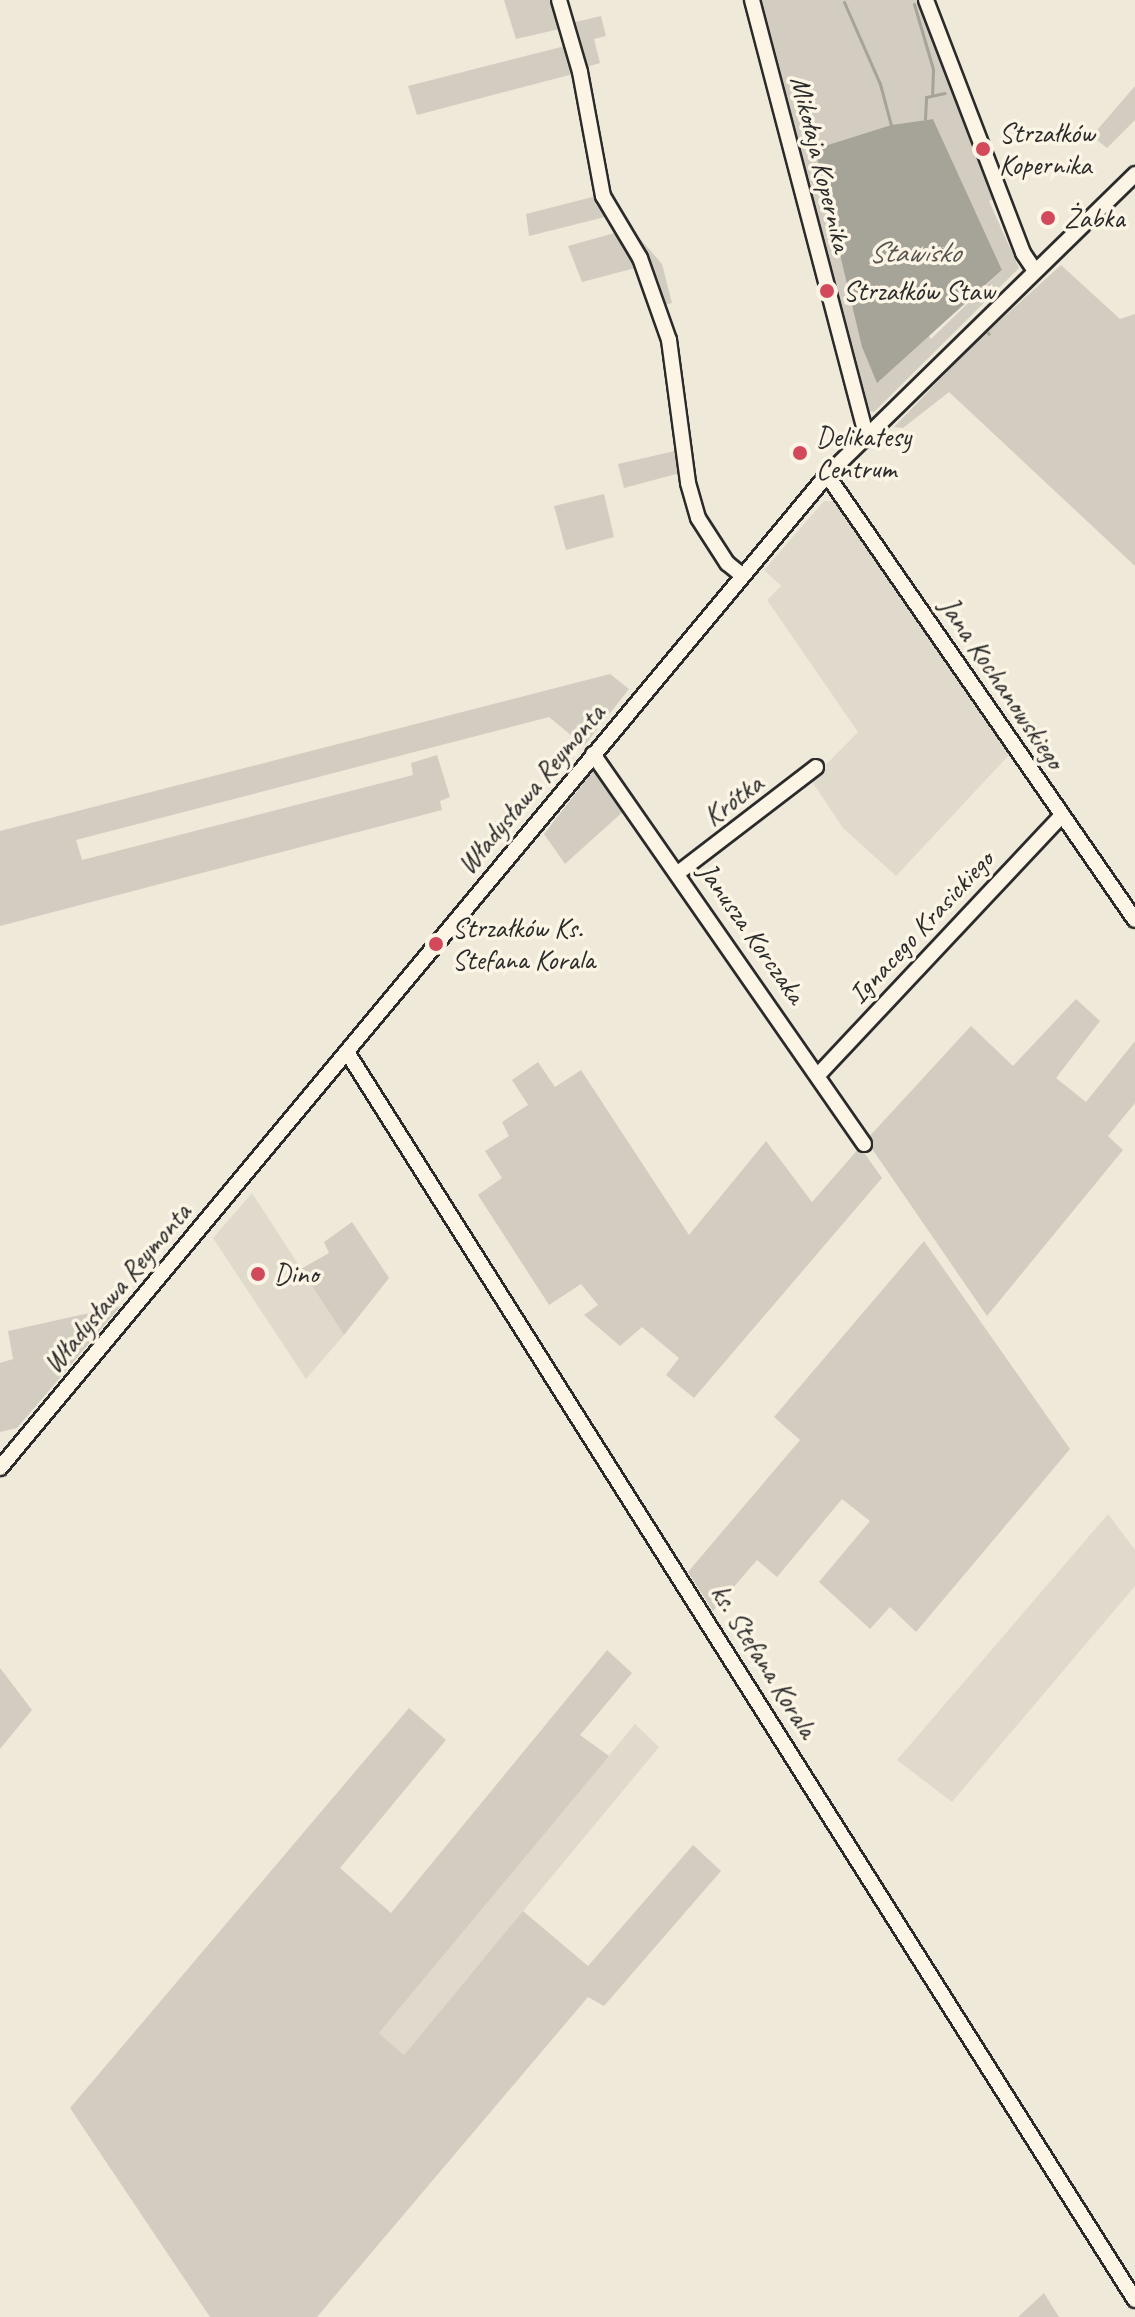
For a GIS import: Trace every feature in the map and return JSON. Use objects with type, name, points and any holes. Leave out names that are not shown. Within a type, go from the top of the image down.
[{"type":"street","points":[[559,0],[578,63],[603,196],[640,258],[669,340],[688,483],[698,518],[727,563],[742,575]]},
{"type":"street","name":"Mikołaja Kopernika","points":[[752,0],[866,434]]},
{"type":"street","points":[[926,0],[1017,239],[1035,271]]},
{"type":"street","name":"Władysława Reymonta","points":[[0,1468],[827,475],[1135,174]]},
{"type":"street","name":"Jana Kochanowskiego","points":[[827,475],[1135,920]]},
{"type":"street","name":"Janusza Korczaka","points":[[593,754],[819,1074],[864,1144]]},
{"type":"street","name":"Krótka","points":[[678,873],[816,767]]},
{"type":"street","name":"Ignacego Krasickiego","points":[[819,1074],[1062,815]]},
{"type":"street","name":"ks. Stefana Korala","points":[[347,1052],[1135,2300]]},
{"type":"shaded area","points":[[504,0],[556,0],[564,28],[516,39]]},
{"type":"shaded area","points":[[757,0],[919,0],[996,198],[989,201],[1019,268],[874,412],[866,410]],"holes":[[[933,119],[1002,270],[931,339],[815,149],[891,125]]]},
{"type":"shaded area","points":[[601,16],[606,36],[594,39],[600,63],[586,67],[587,93],[571,23]]},
{"type":"shaded area","points":[[569,45],[577,73],[417,115],[408,86]]},
{"type":"shaded area","points":[[1135,86],[1135,120],[1107,148],[1092,136]]},
{"type":"shaded area","points":[[600,195],[609,216],[529,236],[526,214]]},
{"type":"shaded area","points":[[617,212],[662,264],[672,303],[664,305]]},
{"type":"shaded area","points":[[618,232],[639,267],[582,282],[568,246]]},
{"type":"shaded area","points":[[1061,265],[1120,319],[1135,314],[1135,566],[949,392],[903,428],[894,427],[974,344]]},
{"type":"shaded area","points":[[679,450],[680,473],[624,488],[618,464]]},
{"type":"shaded area","points":[[604,494],[614,537],[566,550],[554,506]]},
{"type":"shaded area","points":[[824,501],[835,501],[1010,754],[896,876],[843,828],[811,780],[858,732],[767,600],[781,586],[764,570]]},
{"type":"shaded area","points":[[610,674],[629,689],[584,746],[549,717],[76,840],[82,860],[413,775],[411,763],[437,755],[450,797],[440,801],[442,810],[0,926],[0,831]]},
{"type":"shaded area","points":[[593,771],[603,774],[626,809],[565,864],[544,834]]},
{"type":"shaded area","points":[[1076,999],[1100,1021],[1056,1078],[1086,1102],[1135,1041],[1135,1103],[1108,1136],[1123,1150],[987,1316],[866,1140],[971,1026],[1013,1066]]},
{"type":"shaded area","points":[[538,1062],[555,1087],[581,1070],[689,1235],[766,1141],[812,1202],[860,1147],[882,1178],[694,1398],[666,1375],[679,1358],[642,1327],[620,1346],[584,1315],[598,1305],[581,1284],[549,1305],[478,1195],[502,1178],[485,1151],[509,1136],[502,1122],[528,1105],[512,1080]]},
{"type":"shaded area","points":[[252,1193],[344,1335],[306,1379],[213,1238]]},
{"type":"shaded area","points":[[352,1222],[389,1278],[344,1335],[301,1269],[329,1253],[324,1242]]},
{"type":"shaded area","points":[[924,1241],[1070,1449],[916,1632],[890,1607],[870,1629],[819,1582],[870,1521],[842,1499],[777,1577],[757,1560],[713,1611],[688,1572],[800,1440],[774,1417]]},
{"type":"shaded area","points":[[121,1306],[17,1428],[0,1432],[0,1363],[13,1359],[8,1331]]},
{"type":"shaded area","points":[[1108,1514],[1135,1550],[1135,1586],[952,1802],[897,1760]]},
{"type":"shaded area","points":[[607,1650],[632,1673],[580,1735],[609,1756],[379,2033],[404,2055],[523,1911],[588,1966],[693,1845],[721,1871],[604,2006],[588,1997],[317,2317],[210,2317],[70,2108],[409,1708],[446,1740],[340,1868],[391,1913]]},
{"type":"shaded area","points":[[0,1668],[32,1710],[0,1749]]},
{"type":"shaded area","points":[[635,1724],[659,1747],[404,2055],[379,2033]]},
{"type":"shaded area","points":[[1044,2293],[1059,2317],[1018,2317]]},
{"type":"water","name":"Stawisko","points":[[933,119],[1002,270],[877,383],[862,347],[815,149],[891,125]]},
{"type":"waterway","points":[[844,2],[880,84],[891,125]]},
{"type":"waterway","points":[[914,4],[933,69],[932,93]]},
{"type":"waterway","points":[[925,119],[926,97],[945,93]]},
{"type":"place","name":"Strzałków Kopernika","points":[[983,149]]},
{"type":"place","name":"Żabka","points":[[1048,218]]},
{"type":"place","name":"Strzałków Staw","points":[[827,291]]},
{"type":"place","name":"Delikatesy Centrum","points":[[800,453]]},
{"type":"place","name":"Strzałków Ks. Stefana Korala","points":[[436,944]]},
{"type":"place","name":"Dino","points":[[258,1274]]}]
